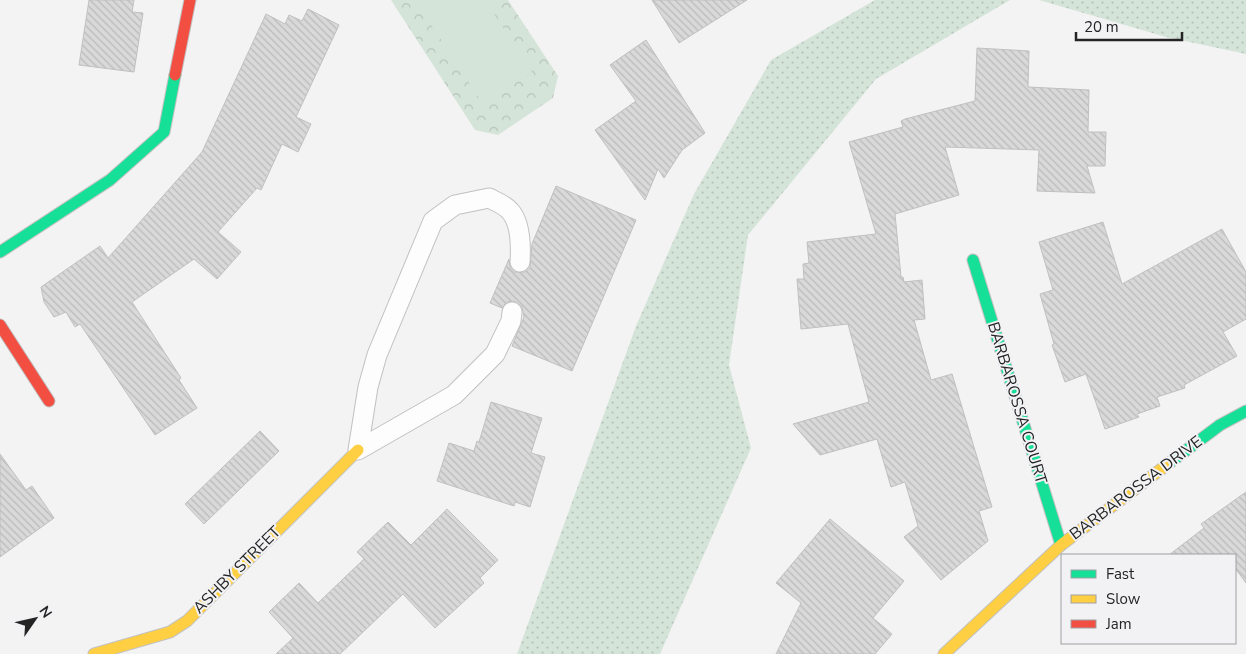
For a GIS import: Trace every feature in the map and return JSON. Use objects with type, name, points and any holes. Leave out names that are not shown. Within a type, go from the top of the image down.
[{"type":"street","points":[[0,252],[110,180],[164,132],[190,0]]},
{"type":"street","name":"BARBAROSSA COURT","points":[[973,260],[1061,545]]},
{"type":"street","points":[[0,325],[49,401]]},
{"type":"street","name":"BARBAROSSA DRIVE","points":[[944,654],[1061,545],[1220,425],[1246,411]]},
{"type":"street","name":"ASHBY STREET","points":[[94,654],[170,632],[187,621],[358,450]]},
{"type":"lane","points":[[358,450],[368,387],[377,356],[433,221],[455,205],[489,198],[510,211],[518,230],[521,247],[520,262]]},
{"type":"lane","points":[[358,450],[454,395],[495,354],[511,321],[512,312]]},
{"type":"green space","points":[[391,0],[508,0],[558,76],[553,98],[498,135],[475,130]]},
{"type":"green space","points":[[415,0],[485,0],[532,72],[483,104]]},
{"type":"green space","points":[[875,0],[1010,0],[876,79],[748,235],[729,365],[751,448],[660,654],[517,654],[636,326],[694,194],[771,60]]},
{"type":"green space","points":[[1039,0],[1246,0],[1246,54],[1166,37]]},
{"type":"building","points":[[89,0],[134,0],[132,12],[143,13],[134,72],[79,65]]},
{"type":"building","points":[[652,0],[747,0],[679,43]]},
{"type":"building","points":[[308,9],[339,25],[296,117],[311,124],[298,152],[282,144],[261,190],[257,188],[218,232],[241,252],[217,279],[194,259],[132,302],[181,378],[179,380],[197,408],[155,435],[80,324],[75,327],[66,312],[54,317],[44,302],[41,287],[100,246],[108,258],[202,152],[266,14],[285,24],[289,15],[302,21]]},
{"type":"building","points":[[646,40],[705,133],[682,150],[664,178],[658,169],[645,200],[595,130],[636,101],[610,65]]},
{"type":"building","points":[[977,48],[1029,51],[1028,87],[1089,90],[1088,132],[1106,132],[1105,166],[1087,166],[1095,193],[1037,191],[1039,150],[945,147],[959,195],[895,214],[901,277],[903,277],[904,282],[922,280],[925,319],[914,320],[931,380],[952,374],[992,507],[979,511],[988,541],[941,580],[904,537],[918,526],[905,482],[891,487],[877,439],[820,455],[793,424],[869,402],[848,324],[801,329],[797,279],[804,279],[803,264],[809,263],[807,242],[876,234],[849,142],[903,127],[901,121],[905,119],[975,101]]},
{"type":"building","points":[[556,186],[636,220],[572,371],[512,346],[524,317],[522,307],[514,301],[507,302],[502,308],[490,303],[509,259],[510,267],[514,272],[525,272],[530,268],[532,244]]},
{"type":"building","points":[[1103,222],[1122,284],[1222,229],[1246,272],[1246,319],[1223,332],[1237,356],[1184,385],[1185,388],[1157,397],[1160,406],[1137,414],[1139,417],[1105,429],[1086,374],[1065,382],[1052,345],[1054,344],[1040,294],[1053,290],[1039,242]]},
{"type":"building","points":[[491,402],[542,418],[531,453],[545,457],[530,507],[515,502],[514,506],[437,481],[449,443],[474,451],[477,441],[479,442]]},
{"type":"building","points":[[260,431],[279,451],[204,524],[185,504]]},
{"type":"building","points":[[0,454],[26,490],[32,486],[54,518],[0,557]]},
{"type":"building","points":[[1246,492],[1246,583],[1236,569],[1236,554],[1170,554],[1204,528],[1201,524]]},
{"type":"building","points":[[447,509],[498,560],[480,578],[484,583],[435,628],[403,594],[340,654],[276,654],[293,638],[269,612],[299,583],[318,603],[364,559],[357,552],[388,522],[411,545]]},
{"type":"building","points":[[830,519],[904,581],[873,618],[892,634],[875,654],[776,654],[801,603],[776,583]]},
{"type":"traffic: fast","points":[[0,252],[110,180],[164,132],[175,75]]},
{"type":"traffic: fast","points":[[973,260],[1061,545]]},
{"type":"traffic: fast","points":[[1168,464],[1220,425],[1246,411]]},
{"type":"traffic: slow","points":[[94,654],[170,632],[187,621],[358,450]]},
{"type":"traffic: slow","points":[[944,654],[1061,545],[1168,464]]},
{"type":"traffic: jam","points":[[175,75],[190,0]]},
{"type":"traffic: jam","points":[[0,325],[49,401]]}]
